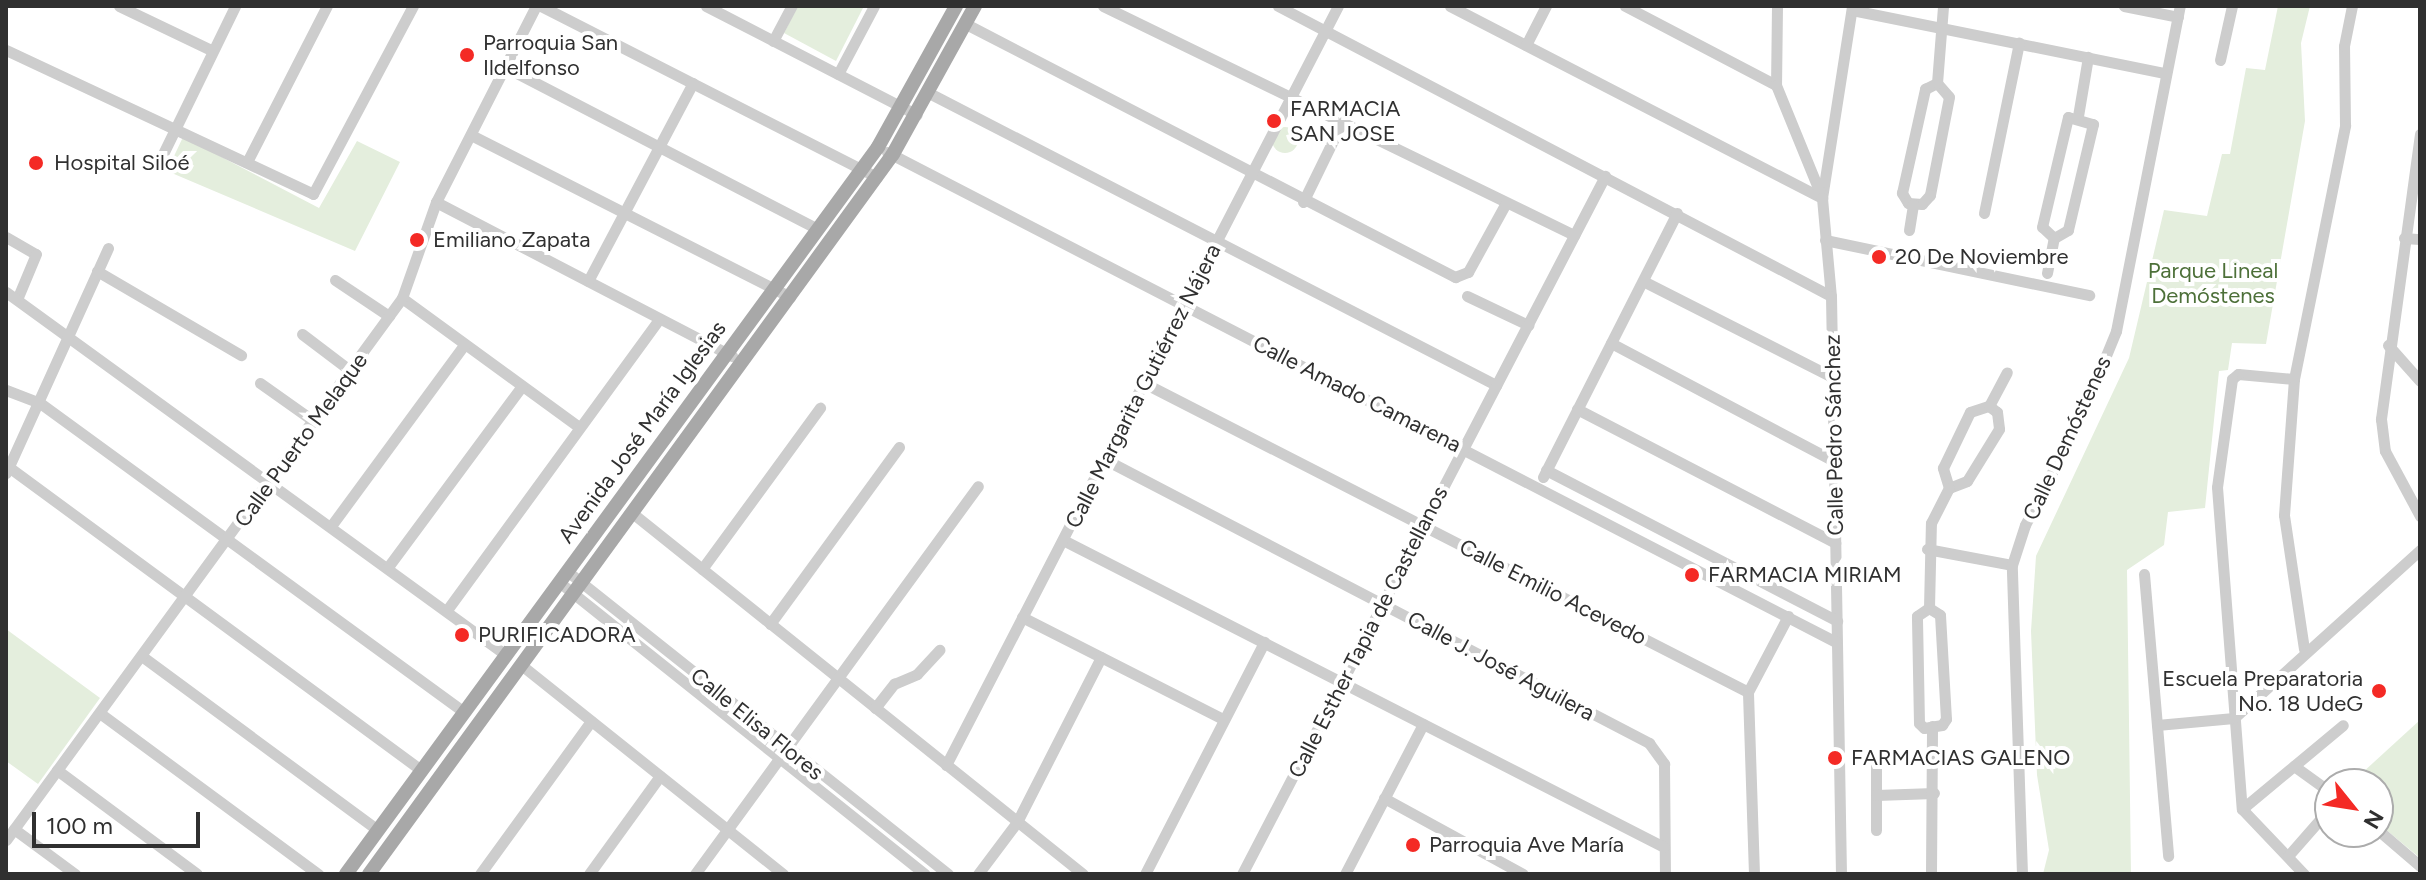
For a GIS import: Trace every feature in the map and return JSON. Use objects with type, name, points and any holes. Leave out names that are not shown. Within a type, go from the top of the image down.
[{"type":"main road","name":"Avenida José María Iglesias","points":[[350,868],[878,147],[956,6]]},
{"type":"main road","name":"Avenida José María Iglesias","points":[[369,874],[877,177],[917,115],[975,6]]},
{"type":"street","points":[[119,6],[211,50]]},
{"type":"street","points":[[161,158],[235,6]]},
{"type":"street","points":[[247,162],[327,6]]},
{"type":"street","points":[[6,50],[313,194],[413,6]]},
{"type":"street","points":[[538,6],[877,177]]},
{"type":"street","name":"Calle Puerto Melaque","points":[[6,840],[272,482],[402,298],[436,202],[538,6]]},
{"type":"street","points":[[773,41],[792,6]]},
{"type":"street","points":[[838,74],[874,6]]},
{"type":"street","points":[[1103,6],[1287,99],[1574,235]]},
{"type":"street","points":[[1278,6],[1831,296]]},
{"type":"street","name":"Calle Margarita Gutiérrez Nájera","points":[[946,765],[1218,242],[1323,28],[1338,6]]},
{"type":"street","points":[[1450,6],[1822,198],[1852,8],[2165,73]]},
{"type":"street","points":[[1526,45],[1546,6]]},
{"type":"street","points":[[1625,6],[1776,85]]},
{"type":"street","name":"Calle Pedro Sánchez","points":[[1777,6],[1776,85],[1822,198],[1831,296],[1841,874]]},
{"type":"street","points":[[1937,83],[1925,89],[1902,193],[1903,200],[1913,204],[1930,195],[1949,97],[1937,83],[1943,6]]},
{"type":"street","points":[[2124,6],[2179,11]]},
{"type":"street","points":[[2220,60],[2232,6]]},
{"type":"street","points":[[2304,649],[2284,515],[2294,379],[2345,125],[2344,46],[2352,6]]},
{"type":"street","points":[[710,7],[917,115]]},
{"type":"street","name":"Calle Demóstenes","points":[[2022,874],[2012,565],[2025,525],[2082,414],[2116,331],[2179,11]]},
{"type":"street","points":[[966,24],[1303,202],[1463,277],[1506,203]]},
{"type":"street","points":[[1984,213],[2019,43]]},
{"type":"street","points":[[2078,116],[2088,57]]},
{"type":"street","points":[[505,67],[818,229]]},
{"type":"street","points":[[588,281],[693,83]]},
{"type":"street","points":[[929,93],[1496,385]]},
{"type":"street","points":[[2047,273],[2054,238],[2068,230],[2093,124],[2078,116]]},
{"type":"street","points":[[2054,238],[2042,227],[2066,122],[2078,116]]},
{"type":"street","points":[[1303,202],[1341,124]]},
{"type":"street","points":[[2420,134],[2414,241],[2388,345],[2382,389],[2385,451],[2420,516]]},
{"type":"street","points":[[471,135],[772,291],[790,297]]},
{"type":"street","name":"Calle Amado Camarena","points":[[878,147],[1836,642]]},
{"type":"street","name":"Calle Esther Tapia de Castellanos","points":[[1242,874],[1605,176]]},
{"type":"street","points":[[436,202],[744,362]]},
{"type":"street","points":[[1909,230],[1913,204]]},
{"type":"street","points":[[1538,487],[1677,213]]},
{"type":"street","points":[[6,237],[36,254],[12,294],[506,655]]},
{"type":"street","points":[[1825,240],[2089,295]]},
{"type":"street","points":[[108,248],[40,403],[7,468],[421,770]]},
{"type":"street","points":[[97,271],[241,355]]},
{"type":"street","points":[[335,280],[389,316]]},
{"type":"street","points":[[1643,281],[1834,378]]},
{"type":"street","points":[[1467,296],[1528,325]]},
{"type":"street","points":[[402,298],[579,427]]},
{"type":"street","points":[[447,610],[659,319]]},
{"type":"street","points":[[302,334],[351,371]]},
{"type":"street","points":[[1611,343],[1834,461]]},
{"type":"street","points":[[331,526],[464,345]]},
{"type":"street","points":[[2388,345],[2420,381]]},
{"type":"street","points":[[1989,406],[2007,372]]},
{"type":"street","points":[[2294,379],[2238,374],[2228,387],[2217,487],[2242,809],[2304,874]]},
{"type":"street","points":[[260,383],[315,422]]},
{"type":"street","name":"Calle Emilio Acevedo","points":[[1144,383],[1748,692]]},
{"type":"street","points":[[388,567],[521,387]]},
{"type":"street","points":[[6,390],[40,403],[464,712]]},
{"type":"street","points":[[1929,608],[1927,549],[1931,523],[1949,488],[1967,481],[1999,429],[1997,412],[1989,406],[1975,407],[1963,426],[1943,468],[1949,488]]},
{"type":"street","points":[[702,569],[820,408]]},
{"type":"street","points":[[1577,409],[1835,543]]},
{"type":"street","points":[[770,624],[899,447]]},
{"type":"street","name":"Calle J. José Aguilera","points":[[1104,459],[1649,743],[1664,764],[1665,874]]},
{"type":"street","points":[[1546,470],[1837,621]]},
{"type":"street","points":[[695,874],[978,486]]},
{"type":"street","points":[[631,512],[1083,874]]},
{"type":"street","points":[[1063,540],[1664,847]]},
{"type":"street","points":[[1927,549],[2012,565]]},
{"type":"street","points":[[2157,725],[2234,718],[2304,649],[2420,550]]},
{"type":"street","points":[[2144,574],[2168,856]]},
{"type":"street","name":"Calle Elisa Flores","points":[[563,577],[783,753],[925,874]]},
{"type":"street","points":[[1929,608],[1940,615],[1946,719],[1932,726],[1919,723],[1917,631],[1919,612],[1929,608]]},
{"type":"street","points":[[1754,874],[1748,692],[1788,616]]},
{"type":"street","points":[[1022,617],[1223,719]]},
{"type":"street","points":[[1145,874],[1264,642]]},
{"type":"street","points":[[875,708],[894,684],[917,674],[939,650]]},
{"type":"street","points":[[143,657],[378,830]]},
{"type":"street","points":[[978,874],[1017,822],[1101,657]]},
{"type":"street","points":[[520,664],[783,874]]},
{"type":"street","points":[[101,714],[318,874]]},
{"type":"street","points":[[480,874],[591,721]]},
{"type":"street","points":[[1345,874],[1423,724]]},
{"type":"street","points":[[2242,809],[2343,725]]},
{"type":"street","points":[[1931,874],[1934,793],[1932,726]]},
{"type":"street","name":"Calle Elisa Flores","points":[[783,753],[948,874]]},
{"type":"street","points":[[1876,758],[1876,830]]},
{"type":"street","points":[[2294,766],[2314,780]]},
{"type":"street","points":[[57,770],[197,874]]},
{"type":"street","points":[[589,874],[660,776]]},
{"type":"street","points":[[1876,795],[1934,793]]},
{"type":"street","points":[[1384,798],[1523,874]]},
{"type":"street","points":[[2288,856],[2314,826]]},
{"type":"street","points":[[14,829],[75,874]]},
{"type":"street","points":[[2394,844],[2420,866]]},
{"type":"street","points":[[350,868],[369,874]]},
{"type":"green space","points":[[798,6],[864,6],[836,61],[784,33]]},
{"type":"green space","name":"Parque Lineal Demóstenes","points":[[2278,6],[2310,6],[2301,43],[2305,121],[2266,344],[2232,343],[2228,370],[2219,371],[2205,508],[2168,512],[2164,545],[2127,570],[2131,874],[2043,874],[2049,850],[2037,775],[2031,631],[2036,556],[2129,358],[2164,210],[2207,216],[2222,154],[2230,154],[2246,68],[2265,70]]},
{"type":"green space","points":[[1285,127],[1294,131],[1298,140],[1294,149],[1285,153],[1276,149],[1272,140],[1276,131]]},
{"type":"green space","points":[[183,137],[319,208],[357,141],[400,162],[355,251],[167,171]]},
{"type":"green space","points":[[6,629],[100,698],[38,784],[6,761]]},
{"type":"green space","points":[[2420,720],[2420,858],[2394,836],[2394,768],[2368,768]]},
{"type":"place","name":"Parroquia San Ildelfonso","points":[[467,55]]},
{"type":"place","name":"FARMACIA SAN JOSE","points":[[1274,121]]},
{"type":"place","name":"Hospital Siloé","points":[[36,163]]},
{"type":"place","name":"Emiliano Zapata","points":[[417,240]]},
{"type":"place","name":"20 De Noviembre","points":[[1879,257]]},
{"type":"place","name":"FARMACIA MIRIAM","points":[[1692,575]]},
{"type":"place","name":"PURIFICADORA","points":[[462,635]]},
{"type":"place","name":"Escuela Preparatoria No. 18 UdeG","points":[[2379,691]]},
{"type":"place","name":"FARMACIAS GALENO","points":[[1835,758]]},
{"type":"place","name":"Parroquia Ave María","points":[[1413,845]]}]
